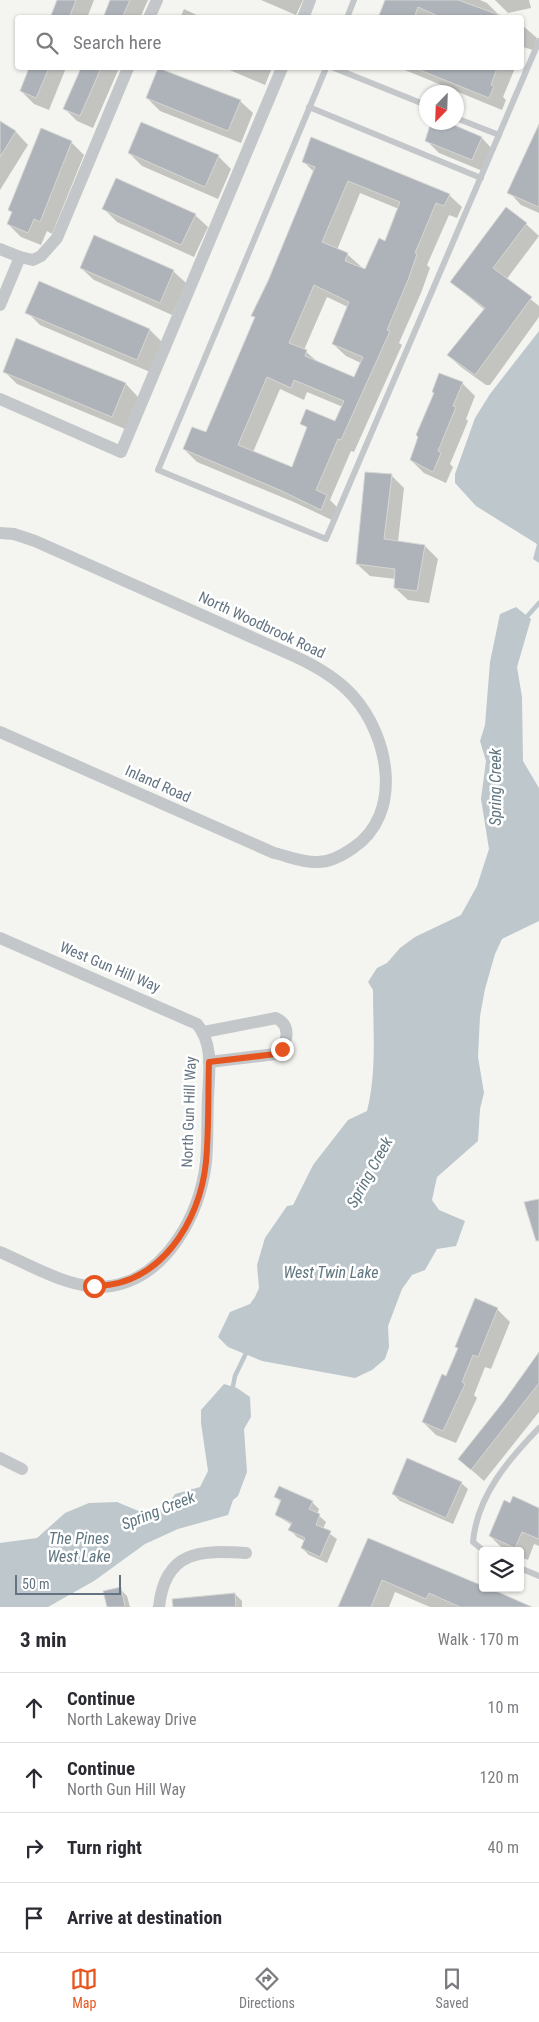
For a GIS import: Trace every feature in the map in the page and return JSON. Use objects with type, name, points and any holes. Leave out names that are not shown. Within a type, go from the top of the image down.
[{"type":"street","points":[[150,15],[157,0]]},
{"type":"street","points":[[304,15],[310,0]]},
{"type":"street","points":[[0,249],[33,260],[41,256],[57,238],[127,70]]},
{"type":"street","points":[[0,399],[121,452],[281,70]]},
{"type":"street","points":[[0,305],[20,257]]},
{"type":"street","name":"North Woodbrook Road","points":[[0,533],[14,534],[35,542],[294,656],[325,672],[354,696],[374,728],[381,748],[386,788],[384,806],[378,822],[358,845],[332,860],[319,862],[305,861]]},
{"type":"street","name":"Inland Road","points":[[0,732],[274,852],[305,861]]},
{"type":"street","name":"West Gun Hill Way","points":[[0,938],[186,1018],[198,1024],[204,1032]]},
{"type":"street","points":[[204,1032],[276,1018],[281,1021],[286,1032],[285,1043],[276,1054],[209,1062]]},
{"type":"street","name":"North Gun Hill Way","points":[[0,1252],[76,1283],[110,1286],[126,1282],[144,1274],[160,1261],[176,1241],[192,1215],[206,1162],[209,1062],[204,1032]]},
{"type":"street","points":[[0,1458],[22,1469]]},
{"type":"street","points":[[159,1607],[162,1590],[168,1576],[185,1558],[211,1550],[246,1553]]},
{"type":"lane","points":[[348,15],[354,0]]},
{"type":"lane","points":[[325,70],[158,470],[326,539],[539,41]]},
{"type":"lane","points":[[339,70],[419,103]]},
{"type":"lane","points":[[310,107],[480,178]]},
{"type":"lane","points":[[464,121],[499,135]]},
{"type":"lane","points":[[479,1547],[473,1542],[474,1528],[496,1476],[539,1428]]},
{"type":"lane","points":[[524,1570],[539,1576]]},
{"type":"water","points":[[539,331],[539,563],[533,559],[537,544],[476,506],[455,483],[455,474],[475,418],[490,394]]},
{"type":"water","name":"West Twin Lake","points":[[516,607],[531,619],[517,667],[522,697],[523,761],[539,788],[539,921],[502,939],[495,954],[480,1016],[478,1057],[484,1093],[480,1109],[478,1141],[437,1177],[432,1200],[439,1210],[465,1221],[456,1246],[437,1249],[425,1270],[412,1275],[402,1289],[388,1326],[389,1347],[385,1359],[372,1370],[355,1378],[262,1361],[228,1347],[218,1337],[230,1312],[250,1304],[255,1297],[259,1288],[257,1265],[265,1238],[287,1206],[293,1205],[313,1165],[348,1120],[367,1111],[374,1051],[373,990],[368,982],[377,968],[387,963],[400,948],[415,937],[461,915],[477,886],[489,849],[481,799],[486,761],[480,741],[485,725],[490,662],[500,614]]},
{"type":"water","name":"The Pines West Lake","points":[[224,1384],[237,1388],[250,1397],[251,1417],[244,1429],[247,1472],[228,1515],[178,1529],[145,1544],[94,1581],[48,1607],[0,1607],[0,1543],[37,1538],[65,1513],[89,1503],[117,1502],[141,1512],[165,1509],[175,1494],[200,1487],[208,1471],[201,1410]]},
{"type":"building","points":[[57,0],[76,0],[70,15],[51,15]]},
{"type":"building","points":[[110,0],[130,0],[123,15],[104,15]]},
{"type":"building","points":[[385,0],[458,0],[499,15],[436,15],[418,7],[415,15],[379,15]]},
{"type":"building","points":[[28,70],[48,70],[36,98],[20,91]]},
{"type":"building","points":[[80,70],[100,70],[80,116],[63,109]]},
{"type":"building","points":[[157,70],[163,70],[241,100],[228,131],[146,98]]},
{"type":"building","points":[[420,70],[496,70],[491,85],[494,86],[489,98],[464,88],[464,85],[457,85]]},
{"type":"building","points":[[0,121],[16,131],[0,157]]},
{"type":"building","points":[[141,122],[219,155],[205,187],[128,153]]},
{"type":"building","points":[[539,124],[539,207],[507,193]]},
{"type":"building","points":[[41,128],[72,141],[40,222],[34,219],[28,233],[7,224],[12,212],[8,210]]},
{"type":"building","points":[[464,129],[482,137],[472,160],[425,141],[428,130]]},
{"type":"building","points":[[311,137],[450,194],[444,206],[436,203],[415,253],[417,254],[408,280],[387,330],[390,331],[341,440],[338,439],[316,490],[327,495],[321,510],[282,491],[183,449],[192,427],[206,432],[255,317],[251,316],[268,281],[315,167],[302,162]],"holes":[[[348,181],[400,202],[385,241],[379,238],[365,269],[345,261],[348,253],[322,242]],[[314,285],[349,302],[332,344],[363,357],[354,377],[305,356],[307,350],[289,343]],[[267,377],[291,388],[294,380],[344,401],[335,421],[306,409],[300,424],[307,427],[292,467],[238,445]]]},
{"type":"building","points":[[116,178],[196,214],[181,245],[102,209]]},
{"type":"building","points":[[506,207],[527,223],[493,268],[532,297],[475,375],[447,355],[485,308],[450,282]]},
{"type":"building","points":[[94,235],[174,270],[160,303],[80,268]]},
{"type":"building","points":[[39,281],[150,329],[137,360],[25,313]]},
{"type":"building","points":[[16,338],[126,383],[112,417],[3,372]]},
{"type":"building","points":[[439,373],[463,382],[453,406],[456,407],[438,451],[441,453],[433,472],[410,460],[418,437],[416,435],[434,393],[432,392]]},
{"type":"building","points":[[365,472],[392,474],[384,539],[425,545],[417,591],[394,588],[395,569],[356,564]]},
{"type":"building","points":[[539,1199],[539,1241],[536,1241],[524,1202]]},
{"type":"building","points":[[475,1298],[498,1308],[478,1357],[473,1355],[462,1382],[465,1384],[443,1431],[422,1422],[442,1374],[446,1376],[458,1348],[455,1347]]},
{"type":"building","points":[[539,1352],[539,1383],[471,1470],[458,1459],[504,1401]]},
{"type":"building","points":[[407,1458],[462,1482],[446,1518],[392,1494]]},
{"type":"building","points":[[279,1486],[313,1501],[309,1509],[320,1514],[316,1525],[331,1531],[320,1557],[301,1548],[305,1538],[288,1530],[292,1523],[275,1515],[281,1500],[274,1497]]},
{"type":"building","points":[[513,1496],[539,1508],[539,1539],[522,1532],[515,1547],[513,1547],[489,1536],[504,1500],[510,1503]]},
{"type":"building","points":[[368,1538],[479,1584],[479,1592],[498,1592],[532,1607],[460,1607],[429,1593],[426,1599],[382,1580],[371,1607],[338,1607]]},
{"type":"building","points":[[121,1587],[125,1607],[107,1607],[103,1591]]},
{"type":"building","points":[[235,1593],[236,1607],[173,1607],[172,1599]]},
{"type":"waterway","name":"Spring Creek","points":[[523,621],[539,603]]},
{"type":"waterway","name":"Spring Creek","points":[[232,1391],[235,1376],[248,1349]]},
{"type":"route","points":[[94,1286],[110,1286],[126,1282],[144,1274],[160,1261],[176,1241],[192,1215],[201,1188],[206,1162],[209,1062],[276,1054],[282,1049]]}]
